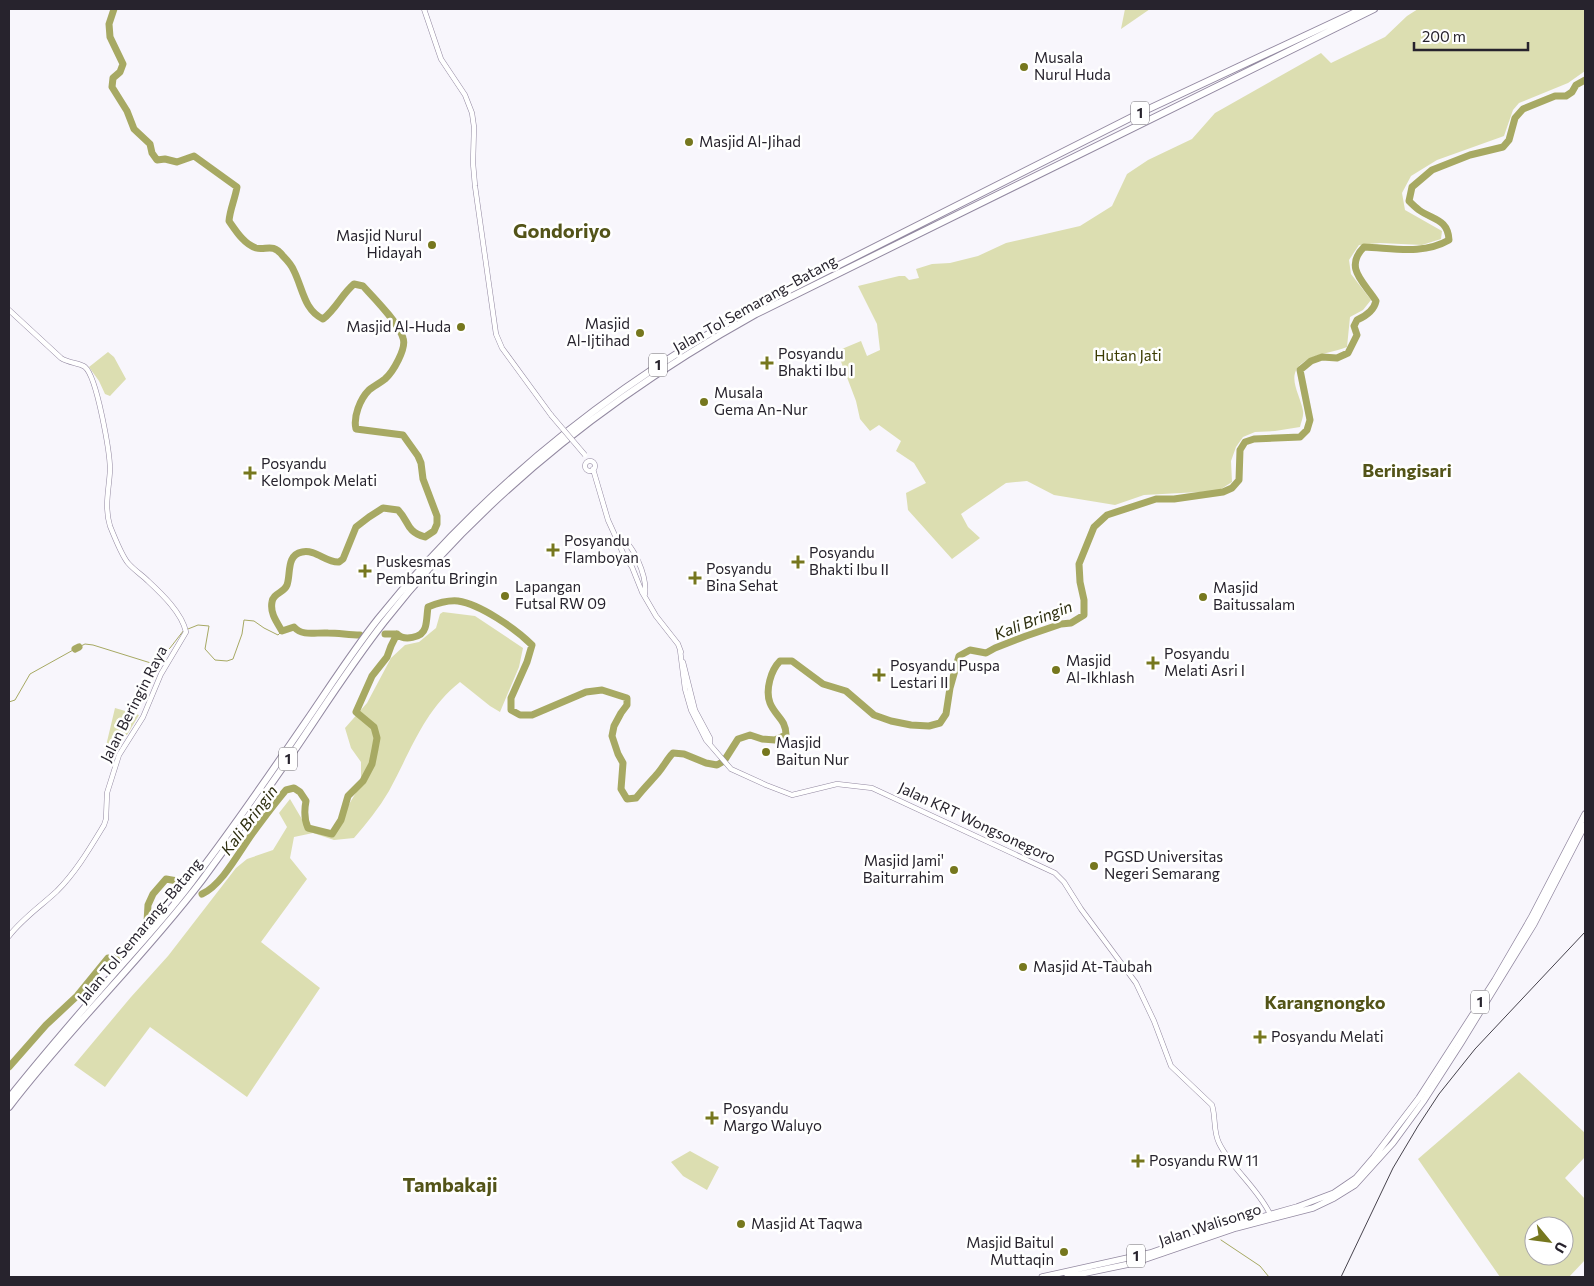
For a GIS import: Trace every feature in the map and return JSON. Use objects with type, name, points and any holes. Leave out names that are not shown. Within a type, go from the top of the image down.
[{"type":"highway","name":"Jalan Tol Semarang–Batang","points":[[9,1108],[22,1089],[188,893],[235,834],[369,637],[376,622],[426,562],[462,525],[545,448],[629,385],[701,338],[802,283],[1140,113],[1362,9]]},
{"type":"highway","name":"Jalan Tol Semarang–Batang","points":[[369,637],[384,622],[441,554],[509,488],[595,417],[704,343],[806,288],[1374,9]]},
{"type":"highway","name":"1","points":[[1272,1216],[1334,1193],[1356,1178],[1374,1157],[1419,1098],[1495,980],[1531,918],[1585,814]]},
{"type":"highway","name":"1","points":[[1272,1216],[1313,1208],[1345,1192],[1362,1179],[1393,1143],[1428,1094],[1501,980],[1534,924],[1585,825]]},
{"type":"highway","name":"Jalan Tol Semarang–Batang","points":[[9,1098],[188,893]]},
{"type":"highway","name":"Jalan Walisongo","points":[[1042,1277],[1150,1252],[1272,1216]]},
{"type":"highway","name":"Jalan Walisongo","points":[[1067,1277],[1139,1261],[1236,1226]]},
{"type":"street","points":[[424,9],[441,59],[465,96],[472,113],[474,127],[474,186],[496,334],[502,348],[551,415],[594,463],[593,469],[588,470],[585,467],[590,460]]},
{"type":"street","name":"Jalan Beringin Raya","points":[[9,310],[61,358],[68,363],[84,366],[89,373],[95,388],[109,456],[107,514],[111,529],[125,559],[167,601],[185,626],[186,632],[161,674],[143,716],[119,755],[107,793],[106,819],[79,865],[62,885],[21,922],[9,936]]},
{"type":"street","name":"Jalan KRT Wongsonegoro","points":[[593,469],[608,520],[617,536],[623,553],[656,616],[667,628],[680,650],[687,699],[706,740],[718,755],[731,769],[792,795],[837,784],[872,788],[912,805],[1055,874],[1064,882],[1081,909],[1136,983],[1154,1021],[1171,1066],[1212,1105],[1215,1132],[1220,1146],[1261,1196],[1272,1216]]},
{"type":"street","name":"Jalan KRT Wongsonegoro","points":[[617,536],[622,538],[638,558],[645,594]]},
{"type":"green space","points":[[1125,9],[1150,9],[1121,29]]},
{"type":"green space","name":"Hutan Jati","points":[[1418,9],[1585,9],[1585,71],[1568,83],[1519,103],[1513,110],[1504,136],[1437,160],[1411,176],[1402,193],[1405,210],[1442,231],[1441,239],[1422,245],[1380,243],[1359,245],[1349,260],[1351,274],[1371,300],[1363,310],[1350,317],[1347,347],[1313,357],[1301,364],[1296,370],[1294,376],[1296,390],[1303,413],[1300,427],[1255,432],[1243,437],[1236,447],[1231,461],[1232,482],[1218,491],[1144,495],[1115,505],[1054,495],[1027,481],[1006,483],[961,514],[968,527],[980,538],[952,559],[908,510],[906,493],[926,483],[914,463],[896,451],[901,441],[879,425],[870,431],[860,419],[856,401],[837,351],[861,341],[867,356],[880,350],[877,324],[858,286],[899,276],[905,276],[909,280],[919,278],[916,269],[932,264],[950,263],[978,256],[1006,243],[1080,226],[1112,206],[1127,174],[1148,160],[1192,139],[1215,113],[1321,53],[1331,63],[1385,37],[1407,16]]},
{"type":"green space","points":[[108,352],[114,357],[126,379],[110,396],[105,394],[89,367]]},
{"type":"green space","points":[[443,612],[475,616],[523,648],[519,667],[500,712],[460,682],[447,693],[427,719],[385,797],[354,838],[334,840],[313,833],[294,837],[290,858],[307,879],[261,942],[320,988],[247,1097],[150,1027],[105,1087],[74,1065],[168,956],[236,868],[247,859],[273,850],[287,827],[279,813],[290,799],[303,821],[315,828],[334,830],[340,824],[361,784],[361,762],[351,748],[345,728],[367,703],[391,658],[405,645],[419,642],[436,628],[440,614]]},
{"type":"green space","points":[[115,708],[139,715],[127,735],[124,735],[119,745],[114,744],[111,752],[105,750]]},
{"type":"green space","points":[[1519,1072],[1585,1133],[1585,1157],[1565,1178],[1585,1199],[1585,1260],[1569,1277],[1500,1277],[1418,1159]]},
{"type":"green space","points":[[690,1151],[719,1167],[707,1190],[683,1176],[671,1162]]},
{"type":"waterway","points":[[114,9],[109,24],[110,37],[123,64],[120,72],[113,78],[112,87],[127,111],[134,129],[150,144],[152,153],[157,160],[165,159],[177,162],[194,156],[237,187],[229,221],[248,244],[260,249],[276,249],[285,258],[293,269],[308,305],[317,315],[323,319],[354,284],[363,286],[401,332],[404,342],[401,354],[392,371],[385,379],[369,390],[360,403],[355,424],[356,429],[403,435],[421,463],[423,479],[437,516],[437,524],[434,531],[425,537],[419,535],[411,529],[398,510],[383,508],[356,527],[343,559],[339,562],[334,562],[312,552],[302,552],[293,557],[286,588],[274,597],[272,602],[273,613],[282,631],[294,627],[306,633],[360,635]]},
{"type":"waterway","name":"Kali Bringin","points":[[202,894],[209,890],[223,876],[286,790],[294,788],[300,792],[306,801],[305,815],[308,828],[332,834],[341,820],[348,796],[363,781],[372,764],[377,738],[374,727],[356,712],[372,676],[387,657],[397,634],[408,638],[420,634],[426,626],[428,607],[443,602],[458,601],[477,607],[507,625],[532,645],[527,662],[511,698],[511,710],[520,715],[532,715],[586,692],[602,690],[627,698],[627,705],[614,726],[612,736],[623,763],[621,789],[627,799],[636,798],[673,753],[684,754],[706,763],[717,765],[724,761],[738,739],[750,735],[762,739],[775,740],[786,735],[784,725],[770,703],[768,692],[770,680],[780,661],[792,661],[823,684],[846,691],[874,715],[911,725],[929,726],[940,723],[946,714],[950,688],[959,656],[970,650],[986,653],[1026,636],[1061,624],[1071,623],[1084,615],[1079,564],[1094,527],[1107,515],[1156,499],[1174,499],[1223,492],[1232,488],[1239,480],[1240,450],[1245,442],[1254,439],[1300,437],[1307,430],[1310,420],[1300,370],[1311,361],[1322,357],[1337,358],[1348,353],[1357,335],[1354,326],[1357,320],[1369,313],[1375,305],[1376,301],[1362,282],[1356,269],[1355,262],[1364,247],[1408,250],[1429,248],[1449,240],[1448,233],[1443,224],[1419,210],[1409,201],[1412,187],[1432,170],[1470,155],[1503,147],[1509,140],[1515,118],[1523,109],[1555,96],[1566,96],[1572,92],[1576,85],[1585,80]]},
{"type":"waterway","points":[[188,629],[198,625],[209,626],[205,649],[215,660],[227,661],[233,659],[242,634],[244,620],[254,621],[278,635],[282,631]]},
{"type":"waterway","points":[[79,647],[85,644],[93,645],[154,664],[184,630]]},
{"type":"waterway","points":[[385,634],[397,634]]},
{"type":"waterway","points":[[75,649],[79,647]]},
{"type":"waterway","points":[[9,702],[15,700],[30,674],[75,649]]},
{"type":"waterway","name":"Kali Bringin","points":[[9,1067],[46,1025],[77,996],[108,958],[117,958],[128,950],[132,942],[144,933],[148,905],[153,894],[166,879],[183,882]]},
{"type":"waterway","points":[[1221,1240],[1260,1266],[1269,1277]]},
{"type":"railway","points":[[1341,1277],[1393,1168],[1439,1094],[1475,1049],[1585,932]]},
{"type":"place","name":"Musala Nurul Huda","points":[[1024,67]]},
{"type":"place","name":"Masjid Al-Jihad","points":[[689,142]]},
{"type":"place","name":"Masjid Nurul Hidayah","points":[[432,245]]},
{"type":"place","name":"Masjid Al-Huda","points":[[461,327]]},
{"type":"place","name":"Masjid Al-Ijtihad","points":[[640,333]]},
{"type":"place","name":"Posyandu Bhakti Ibu I","points":[[767,363]]},
{"type":"place","name":"Musala Gema An-Nur","points":[[704,402]]},
{"type":"place","name":"Posyandu Kelompok Melati","points":[[250,473]]},
{"type":"place","name":"Posyandu Flamboyan","points":[[553,550]]},
{"type":"place","name":"Posyandu Bhakti Ibu II","points":[[798,562]]},
{"type":"place","name":"Puskesmas Pembantu Bringin","points":[[365,571]]},
{"type":"place","name":"Posyandu Bina Sehat","points":[[695,578]]},
{"type":"place","name":"Lapangan Futsal RW 09","points":[[505,596]]},
{"type":"place","name":"Masjid Baitussalam","points":[[1203,597]]},
{"type":"place","name":"Posyandu Melati Asri I","points":[[1153,663]]},
{"type":"place","name":"Masjid Al-Ikhlash","points":[[1056,670]]},
{"type":"place","name":"Posyandu Puspa Lestari II","points":[[879,675]]},
{"type":"place","name":"Masjid Baitun Nur","points":[[766,752]]},
{"type":"place","name":"PGSD Universitas Negeri Semarang","points":[[1094,866]]},
{"type":"place","name":"Masjid Jami' Baiturrahim","points":[[954,870]]},
{"type":"place","name":"Masjid At-Taubah","points":[[1023,967]]},
{"type":"place","name":"Posyandu Melati","points":[[1260,1037]]},
{"type":"place","name":"Posyandu Margo Waluyo","points":[[712,1118]]},
{"type":"place","name":"Posyandu RW 11","points":[[1138,1161]]},
{"type":"place","name":"Masjid At Taqwa","points":[[741,1224]]},
{"type":"place","name":"Masjid Baitul Muttaqin","points":[[1064,1252]]},
{"type":"district","name":"Gondoriyo","points":[[562,231]]},
{"type":"district","name":"Beringisari","points":[[1407,471]]},
{"type":"district","name":"Karangnongko","points":[[1325,1003]]},
{"type":"district","name":"Tambakaji","points":[[450,1185]]}]
